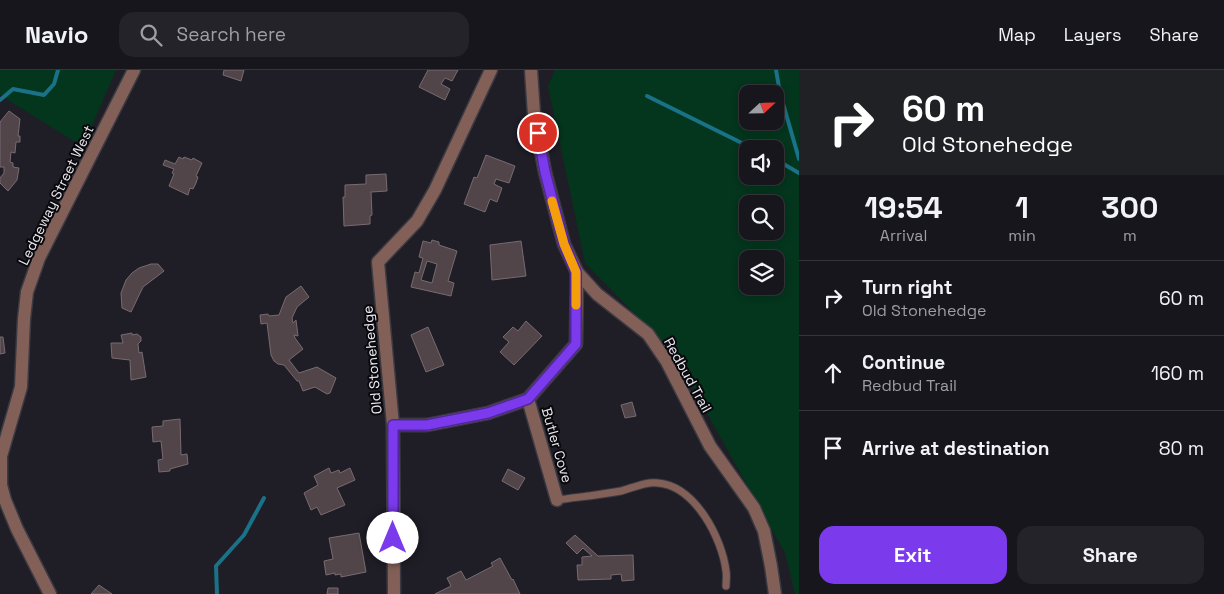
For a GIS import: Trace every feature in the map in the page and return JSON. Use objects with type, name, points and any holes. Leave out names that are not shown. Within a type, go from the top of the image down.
[{"type":"street","name":"Ledgeway Street West","points":[[50,594],[17,529],[5,500],[2,485],[1,456],[21,387],[27,292],[39,258],[134,70]]},
{"type":"street","name":"Old Stonehedge","points":[[491,70],[435,190],[417,221],[378,262],[393,425],[427,425],[488,413],[528,399],[576,344],[576,272]]},
{"type":"street","name":"Redbud Trail","points":[[531,70],[534,114],[545,172],[564,244],[576,272],[598,294],[648,334],[666,362],[710,446],[754,508],[764,531],[774,594]]},
{"type":"street","name":"Butler Cove","points":[[528,399],[557,500]]},
{"type":"street","points":[[393,425],[394,594]]},
{"type":"lane","points":[[557,500],[621,491],[657,482],[675,488],[692,500],[709,523],[720,546],[726,571],[726,586]]},
{"type":"green space","points":[[0,70],[116,70],[83,147],[0,95]]},
{"type":"green space","points":[[555,70],[799,70],[799,594],[795,594],[785,553],[674,354],[585,263],[548,86]]},
{"type":"building","points":[[224,70],[244,70],[241,81],[223,75]]},
{"type":"building","points":[[428,70],[458,70],[452,81],[445,78],[441,84],[450,89],[445,100],[419,87]]},
{"type":"building","points":[[9,111],[20,119],[18,136],[20,136],[20,142],[16,142],[15,153],[11,152],[10,162],[13,163],[13,167],[19,168],[17,180],[8,191],[0,183],[4,167],[0,167],[0,122]]},
{"type":"building","points":[[486,155],[515,166],[509,183],[496,179],[494,184],[502,188],[497,202],[490,199],[485,212],[464,204],[474,177],[477,178]]},
{"type":"building","points":[[179,157],[192,160],[193,158],[202,163],[196,176],[198,177],[196,183],[193,189],[190,188],[188,195],[169,186],[174,169],[163,165],[165,160],[175,164]]},
{"type":"building","points":[[386,174],[387,191],[371,192],[372,215],[370,216],[370,224],[344,226],[343,197],[345,197],[345,185],[366,184],[366,175]]},
{"type":"building","points":[[432,240],[439,242],[439,245],[457,251],[448,281],[454,283],[451,296],[411,287],[415,272],[419,273],[423,258],[419,257],[423,241],[431,243]],"holes":[[[427,261],[437,264],[432,283],[421,280]]]},
{"type":"building","points":[[521,241],[526,276],[492,280],[490,245]]},
{"type":"building","points":[[158,264],[164,271],[143,287],[131,312],[122,308],[121,293],[126,280],[139,268]]},
{"type":"building","points":[[301,286],[309,297],[297,307],[292,318],[293,323],[296,320],[298,336],[294,335],[295,338],[303,349],[289,360],[299,373],[317,367],[336,378],[330,393],[327,394],[315,387],[303,391],[299,381],[284,365],[274,361],[271,355],[267,323],[261,324],[260,315],[279,315],[286,297]]},
{"type":"building","points":[[526,321],[542,336],[514,365],[500,352],[509,342],[503,337],[513,327],[518,331]]},
{"type":"building","points":[[428,327],[444,365],[426,372],[411,335]]},
{"type":"building","points":[[132,333],[132,335],[137,334],[141,337],[141,341],[138,344],[139,353],[142,352],[146,377],[131,380],[130,360],[112,358],[111,343],[123,343],[121,335]]},
{"type":"building","points":[[0,337],[3,337],[5,353],[0,354]]},
{"type":"building","points":[[632,402],[636,416],[625,418],[621,405]]},
{"type":"building","points":[[180,419],[181,455],[187,454],[188,464],[170,469],[170,471],[159,472],[158,460],[163,459],[161,441],[153,442],[152,427],[163,426],[163,421]]},
{"type":"building","points":[[329,468],[331,473],[339,470],[340,473],[350,468],[355,480],[337,488],[345,505],[321,515],[317,507],[311,510],[304,493],[318,485],[314,476]]},
{"type":"building","points":[[508,469],[525,478],[518,490],[502,481]]},
{"type":"building","points":[[359,533],[366,572],[341,577],[341,574],[335,575],[335,573],[326,575],[324,561],[333,559],[329,538]]},
{"type":"building","points":[[575,535],[598,556],[633,555],[634,580],[622,581],[621,574],[611,575],[611,579],[578,580],[577,565],[582,565],[582,557],[592,556],[583,548],[577,554],[566,543]]},
{"type":"building","points":[[500,558],[520,594],[435,594],[451,586],[447,578],[461,571],[466,580],[493,566],[491,563]]},
{"type":"building","points":[[99,585],[112,594],[91,594]]},
{"type":"building","points":[[328,588],[338,588],[338,594],[327,594]]},
{"type":"waterway","points":[[0,100],[13,89],[44,95],[54,84],[58,70]]},
{"type":"waterway","points":[[776,70],[780,93],[799,159]]},
{"type":"waterway","points":[[647,96],[739,142]]},
{"type":"waterway","points":[[784,164],[799,173]]},
{"type":"waterway","points":[[217,594],[216,566],[244,535],[264,498]]},
{"type":"slow traffic","points":[[552,201],[564,244],[576,272],[576,305]]},
{"type":"route","points":[[393,538],[393,425],[427,425],[488,413],[528,399],[576,344],[576,272],[564,244],[545,172],[538,133]]}]
